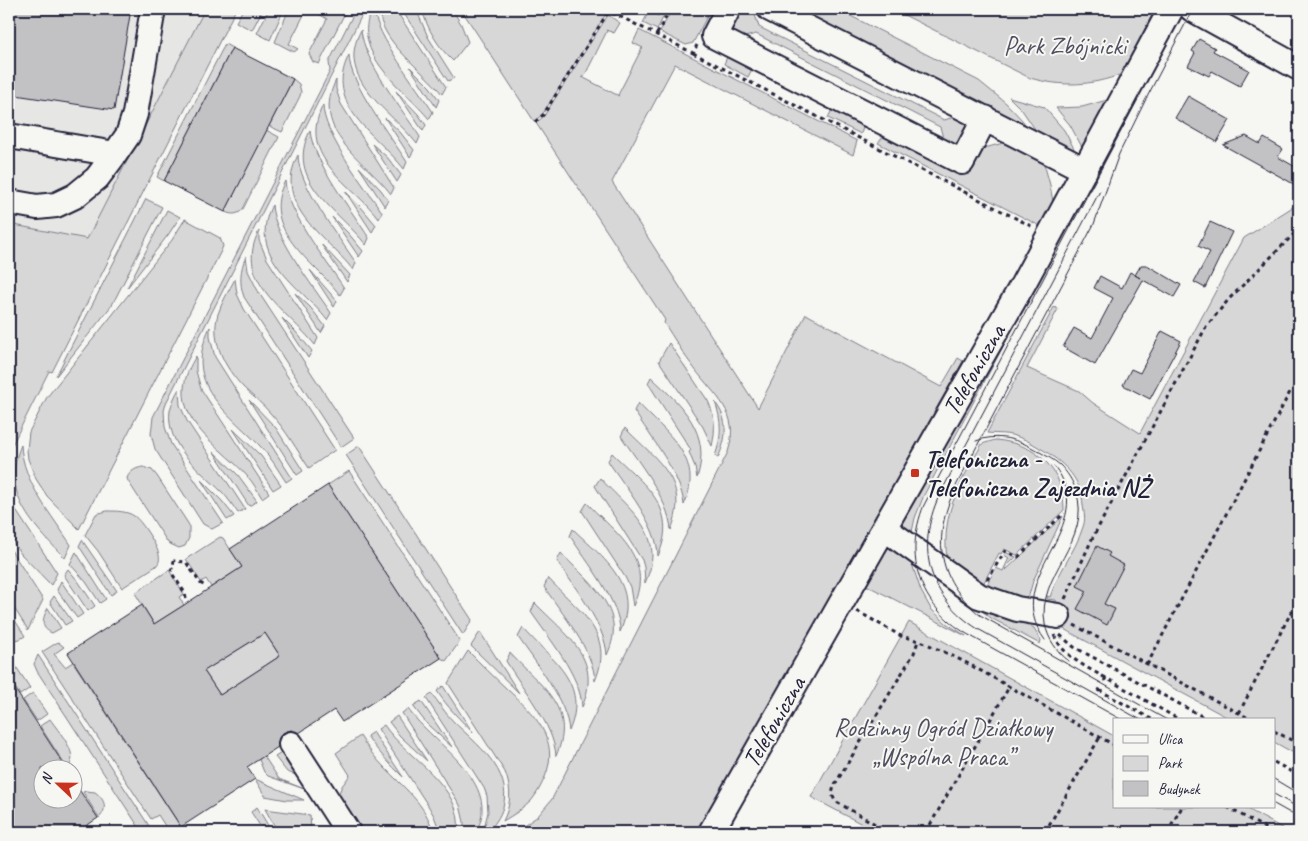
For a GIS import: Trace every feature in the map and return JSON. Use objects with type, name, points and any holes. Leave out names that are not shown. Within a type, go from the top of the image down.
[{"type":"street","points":[[9,202],[37,207],[56,205],[75,196],[97,178],[115,154],[128,135],[135,114],[153,9]]},
{"type":"street","points":[[728,9],[714,36],[962,162],[985,118]]},
{"type":"street","points":[[770,9],[1085,170]]},
{"type":"street","name":"Telefoniczna","points":[[711,832],[1023,284],[1171,9]]},
{"type":"street","points":[[1192,9],[1299,68]]},
{"type":"street","points":[[9,136],[115,154]]},
{"type":"street","points":[[884,528],[979,596],[1017,609],[1054,615]]},
{"type":"street","points":[[291,744],[348,832]]},
{"type":"path","points":[[605,9],[1040,231]]},
{"type":"path","points":[[657,34],[670,9]]},
{"type":"path","points":[[535,122],[544,115],[610,10]]},
{"type":"path","points":[[693,53],[699,40]]},
{"type":"path","points":[[1176,718],[1105,680],[1081,664],[1060,645],[1052,628],[1054,615],[1092,539],[1206,327],[1229,299],[1299,229]]},
{"type":"path","points":[[1147,664],[1290,392],[1299,384]]},
{"type":"path","points":[[979,596],[1005,551],[1018,557],[1064,513]]},
{"type":"path","points":[[186,599],[185,593],[172,572],[174,561],[186,562],[200,583],[205,586]]},
{"type":"path","points":[[1239,713],[1299,597]]},
{"type":"path","points":[[842,602],[902,636],[918,640],[965,662],[1113,744]]},
{"type":"path","points":[[1054,615],[1248,718]]},
{"type":"path","points":[[1054,615],[1059,634],[1074,648],[1205,718]]},
{"type":"path","points":[[889,832],[835,801],[832,794],[834,786],[914,653],[918,640]]},
{"type":"path","points":[[926,832],[1008,687]]},
{"type":"path","points":[[1099,690],[1149,718]]},
{"type":"path","points":[[1276,732],[1299,744]]},
{"type":"path","points":[[1045,832],[1100,737]]},
{"type":"path","points":[[1276,763],[1299,776]]},
{"type":"path","points":[[1167,832],[1181,808]]},
{"type":"path","points":[[1229,808],[1272,832]]},
{"type":"shaded area","points":[[9,9],[205,9],[87,239],[9,224]]},
{"type":"green space","points":[[205,9],[236,9],[52,372],[49,371],[9,451],[9,224],[87,239]]},
{"type":"green space","points":[[243,9],[263,9],[252,30],[236,22]]},
{"type":"green space","points":[[269,9],[284,9],[270,40],[257,33]]},
{"type":"green space","points":[[289,9],[307,9],[289,44],[298,49],[294,52],[275,42]]},
{"type":"green space","points":[[315,9],[347,9],[319,64],[313,62],[309,54],[327,19],[319,14],[321,12]]},
{"type":"green space","points":[[356,9],[365,9],[166,403],[164,411],[165,427],[171,444],[223,523],[212,529],[203,524],[155,449],[151,434],[153,417],[330,71],[329,62]]},
{"type":"green space","points":[[372,9],[374,9],[376,20],[389,47],[433,112],[429,119],[394,83],[374,56],[368,41],[367,25]]},
{"type":"green space","points":[[379,9],[395,9],[446,87],[442,94],[394,44],[381,21]]},
{"type":"green space","points":[[401,9],[416,9],[428,37],[454,78],[448,81]]},
{"type":"green space","points":[[422,9],[452,9],[461,24],[468,42],[453,61],[434,38]]},
{"type":"green space","points":[[461,9],[597,9],[606,14],[542,115],[534,121]]},
{"type":"green space","points":[[662,9],[667,9],[657,30],[643,23],[649,11],[658,16]]},
{"type":"green space","points":[[672,9],[711,9],[693,43],[686,45],[660,32]]},
{"type":"green space","points":[[740,9],[753,9],[759,27],[944,120],[962,115],[969,124],[959,145],[954,147],[945,145],[940,127],[756,34],[737,39],[731,34],[729,29]]},
{"type":"green space","points":[[786,9],[837,9],[979,81],[1006,103],[1023,121],[1030,132]]},
{"type":"green space","name":"Park Zbójnicki","points":[[892,9],[1155,9],[1122,74],[1088,83],[1065,84],[1030,78]]},
{"type":"green space","points":[[608,15],[620,23],[614,33],[606,30],[584,77],[582,77],[619,96],[643,48],[633,43],[639,30],[857,141],[853,155],[675,64],[612,182],[758,408],[806,314],[941,387],[958,358],[963,361],[699,832],[515,832],[538,816],[552,799],[728,452],[731,438],[731,426],[724,406],[682,352],[664,323],[665,320],[536,123],[544,116]]},
{"type":"green space","points":[[361,30],[364,43],[376,71],[420,137],[417,144],[369,93],[360,79],[355,64],[355,48]]},
{"type":"green space","points":[[225,44],[232,48],[164,181],[157,177]]},
{"type":"green space","points":[[349,55],[351,67],[363,95],[407,162],[404,169],[368,131],[348,104],[343,89],[343,73]]},
{"type":"green space","points":[[727,57],[752,69],[748,77],[724,64]]},
{"type":"green space","points":[[410,67],[430,87],[439,100],[436,107]]},
{"type":"green space","points":[[293,79],[299,84],[301,92],[282,132],[269,126]]},
{"type":"green space","points":[[336,80],[336,89],[341,104],[394,188],[391,194],[355,156],[335,130],[330,115],[330,98]]},
{"type":"green space","points":[[396,91],[426,125],[423,131]]},
{"type":"green space","points":[[1009,97],[1044,107],[1064,130],[1077,154],[1041,138],[1022,110]]},
{"type":"green space","points":[[1107,100],[1082,147],[1070,125],[1056,108],[1082,107]]},
{"type":"green space","points":[[323,105],[325,117],[337,145],[382,212],[379,219],[331,169],[322,155],[317,140],[317,124]]},
{"type":"green space","points":[[834,105],[864,124],[861,134],[828,118]]},
{"type":"green space","points":[[385,118],[400,132],[414,150],[410,157]]},
{"type":"green space","points":[[266,130],[279,137],[243,209],[235,214],[225,212]]},
{"type":"green space","points":[[310,131],[318,157],[369,238],[366,245],[318,194],[309,180],[304,165],[304,149]]},
{"type":"green space","points":[[890,134],[977,150],[1007,142],[1042,156],[1053,202],[1040,226],[878,143],[883,137]]},
{"type":"green space","points":[[372,144],[387,157],[401,175],[397,182]]},
{"type":"green space","points":[[298,155],[300,167],[312,196],[356,263],[353,270],[317,232],[297,205],[292,190],[292,173]]},
{"type":"green space","points":[[359,167],[388,200],[385,207]]},
{"type":"green space","points":[[285,181],[287,193],[300,221],[344,288],[340,295],[304,257],[284,230],[279,215],[279,199]]},
{"type":"green space","points":[[345,191],[376,225],[372,232]]},
{"type":"green space","points":[[146,199],[162,207],[112,305],[56,376]]},
{"type":"green space","points":[[1299,203],[1299,756],[1276,743],[1276,718],[1228,718],[1060,627],[1056,600],[1047,599],[1047,596],[1050,597],[1057,579],[1076,545],[1084,524],[1082,496],[1076,480],[1060,462],[1029,441],[1007,434],[987,433],[1054,307],[1058,309],[1027,368],[1079,391],[1093,403],[1140,433],[1244,238]]},
{"type":"green space","points":[[272,205],[274,218],[287,246],[331,313],[327,320],[291,282],[271,255],[266,240],[266,223]]},
{"type":"green space","points":[[167,210],[180,217],[127,288]]},
{"type":"green space","points":[[332,217],[363,251],[359,257]]},
{"type":"green space","points":[[185,219],[220,238],[223,246],[79,529],[47,496],[36,479],[28,459],[29,432],[47,397],[172,240]]},
{"type":"green space","points":[[259,231],[259,240],[267,259],[318,338],[315,345],[267,294],[258,280],[253,265],[253,249]]},
{"type":"green space","points":[[321,244],[350,275],[347,282]]},
{"type":"green space","points":[[246,256],[248,271],[259,293],[354,438],[341,447],[244,297],[241,287],[241,276]]},
{"type":"green space","points":[[310,270],[337,301],[334,307]]},
{"type":"green space","points":[[235,279],[237,294],[244,309],[335,450],[309,468],[282,427],[265,407],[236,380],[221,354],[216,334],[216,324],[218,314]]},
{"type":"green space","points":[[295,293],[310,307],[325,326],[321,333]]},
{"type":"green space","points":[[1031,294],[924,495],[915,518],[910,541],[901,535],[901,525],[939,457],[935,454]]},
{"type":"green space","points":[[282,318],[312,351],[308,358]]},
{"type":"green space","points":[[210,327],[210,337],[215,357],[292,478],[286,482],[265,451],[222,408],[212,395],[205,381],[201,365],[203,347]]},
{"type":"green space","points":[[669,343],[708,401],[714,423],[712,446],[703,427],[659,361]]},
{"type":"green space","points":[[196,356],[196,371],[201,389],[269,493],[262,498],[249,478],[206,437],[189,415],[185,402],[185,379]]},
{"type":"green space","points":[[651,377],[683,410],[697,433],[701,447],[701,462],[697,478],[689,452],[691,450],[648,383]]},
{"type":"green space","points":[[179,389],[180,405],[187,421],[245,509],[238,513],[224,494],[195,466],[178,446],[170,423],[170,410]]},
{"type":"green space","points":[[249,400],[276,428],[303,471],[297,475]]},
{"type":"green space","points":[[715,402],[723,416],[725,429],[725,436],[718,458],[715,456],[720,436],[720,422]]},
{"type":"green space","points":[[638,403],[671,437],[680,448],[686,460],[690,474],[689,488],[684,505],[678,482],[672,469],[634,411]]},
{"type":"green space","points":[[625,428],[658,461],[667,472],[673,484],[677,497],[676,513],[671,530],[669,518],[659,493],[621,436]]},
{"type":"green space","points":[[233,429],[261,456],[281,485],[273,490]]},
{"type":"green space","points":[[995,440],[1023,446],[1045,461],[1059,482],[1063,495],[1064,510],[1017,555],[1004,549],[1001,554],[999,553],[980,590],[947,559],[947,527],[954,499],[974,458],[982,444]]},
{"type":"green space","points":[[21,445],[23,459],[33,485],[47,510],[71,545],[65,558],[31,521],[17,494],[15,479],[16,463]]},
{"type":"green space","points":[[359,446],[472,620],[463,635],[346,455]]},
{"type":"green space","points":[[214,452],[238,475],[257,501],[249,506]]},
{"type":"green space","points":[[612,453],[646,486],[661,510],[664,524],[664,539],[658,556],[657,544],[647,520],[608,461]]},
{"type":"green space","points":[[143,467],[152,470],[157,476],[189,525],[189,538],[185,546],[179,548],[168,543],[128,481],[127,478],[132,472]]},
{"type":"green space","points":[[349,471],[460,641],[446,661],[441,658],[328,485]]},
{"type":"green space","points":[[600,478],[633,512],[649,537],[652,550],[651,566],[645,583],[642,560],[595,486]]},
{"type":"green space","points":[[201,480],[222,501],[234,516],[227,520]]},
{"type":"green space","points":[[9,492],[17,512],[57,573],[51,585],[21,554],[9,537]]},
{"type":"green space","points":[[587,503],[620,537],[636,560],[639,574],[639,589],[633,606],[630,587],[625,577],[582,511]]},
{"type":"green space","points":[[107,511],[125,512],[137,518],[145,528],[159,555],[159,561],[156,566],[122,588],[98,551],[85,535],[96,514]]},
{"type":"green space","points":[[1063,516],[1033,581],[1028,599],[983,592],[996,568],[1003,571],[1009,558],[1004,555],[1005,552],[1016,557],[1007,566],[1006,570]]},
{"type":"green space","points":[[573,529],[607,562],[623,587],[626,600],[625,615],[620,632],[619,621],[609,595],[570,536]]},
{"type":"green space","points":[[220,537],[223,538],[242,567],[211,587],[206,579],[201,582],[186,559]]},
{"type":"green space","points":[[82,540],[117,591],[111,595],[79,546]]},
{"type":"green space","points":[[896,544],[911,561],[921,591],[931,609],[946,623],[966,636],[866,585],[887,549]]},
{"type":"green space","points":[[9,547],[43,600],[28,630],[9,600]]},
{"type":"green space","points":[[76,552],[106,599],[100,603],[86,582],[70,564]]},
{"type":"green space","points":[[561,553],[594,586],[609,610],[613,624],[612,639],[607,655],[605,643],[595,618],[557,561]]},
{"type":"green space","points":[[68,569],[95,606],[88,611],[64,575]]},
{"type":"green space","points":[[169,570],[184,594],[179,597],[184,605],[154,624],[135,593]]},
{"type":"green space","points":[[548,578],[581,612],[597,635],[601,649],[600,664],[595,681],[589,657],[576,632],[544,587]]},
{"type":"green space","points":[[61,581],[83,614],[77,618],[57,590]]},
{"type":"green space","points":[[54,596],[72,621],[65,625],[50,602]]},
{"type":"green space","points":[[974,600],[1034,628],[1041,640],[1040,644],[991,618],[972,603]]},
{"type":"green space","points":[[535,603],[569,637],[585,661],[588,675],[587,690],[582,707],[580,695],[570,670],[531,612]]},
{"type":"green space","points":[[48,608],[61,628],[52,633],[45,628],[43,622]]},
{"type":"green space","points":[[9,611],[25,636],[20,639],[9,641]]},
{"type":"green space","name":"Rodzinny Ogród Działkowy „Wspólna Praca”","points":[[909,622],[1113,735],[1113,808],[1246,808],[1289,832],[877,832],[811,797]]},
{"type":"green space","points":[[523,628],[555,662],[571,685],[575,699],[574,714],[569,731],[563,707],[541,670],[518,637]]},
{"type":"green space","points":[[480,632],[519,693],[471,646]]},
{"type":"green space","points":[[265,633],[280,656],[220,695],[204,671]]},
{"type":"green space","points":[[58,642],[64,647],[54,654],[65,667],[73,662],[184,832],[169,832],[158,815],[151,819],[42,652]]},
{"type":"green space","points":[[468,651],[535,717],[547,739],[549,763],[540,787],[525,807],[503,821],[510,797],[505,772],[448,683]]},
{"type":"green space","points":[[510,653],[543,687],[559,710],[562,724],[562,739],[556,756],[554,744],[544,719],[506,661]]},
{"type":"green space","points":[[38,655],[153,832],[142,832],[37,671],[34,664]]},
{"type":"green space","points":[[9,659],[30,688],[20,695],[9,678]]},
{"type":"green space","points":[[443,686],[473,733],[449,708],[437,691]]},
{"type":"green space","points":[[33,693],[47,714],[37,721],[23,700]]},
{"type":"green space","points":[[432,694],[450,718],[482,749],[498,770],[503,781],[505,794],[503,807],[492,827],[486,832],[483,832],[488,812],[487,796],[484,788],[426,698]]},
{"type":"green space","points":[[421,701],[452,747],[427,724],[413,706]]},
{"type":"green space","points":[[408,709],[462,765],[473,780],[480,797],[482,814],[476,832],[464,832],[460,805],[402,713]]},
{"type":"green space","points":[[397,716],[427,761],[400,736],[389,722]]},
{"type":"green space","points":[[50,719],[67,744],[72,758],[61,758],[40,726]]},
{"type":"green space","points":[[384,725],[443,787],[452,801],[457,816],[458,832],[440,832],[429,807],[378,729]]},
{"type":"green space","points":[[373,732],[403,777],[367,736]]},
{"type":"green space","points":[[360,736],[377,760],[419,804],[430,822],[433,832],[393,832],[389,826],[379,832],[357,832],[338,795],[350,775],[336,753]]},
{"type":"green space","points":[[260,750],[279,779],[307,790],[268,776],[264,772],[256,752]]},
{"type":"green space","points":[[286,750],[305,778],[287,772],[275,757]]},
{"type":"green space","points":[[255,779],[304,800],[287,800],[265,796]]},
{"type":"green space","points":[[83,792],[95,792],[103,801],[104,811],[99,818]]},
{"type":"green space","points":[[257,807],[272,832],[264,832],[251,812]]},
{"type":"green space","points":[[265,809],[310,815],[311,831],[278,832]]},
{"type":"building","points":[[9,9],[131,9],[114,110],[9,94]]},
{"type":"building","points":[[1199,39],[1215,48],[1213,51],[1249,70],[1240,86],[1212,71],[1209,76],[1188,66],[1195,53],[1192,51]]},
{"type":"building","points":[[232,48],[293,79],[225,212],[164,181]]},
{"type":"building","points":[[1188,96],[1230,120],[1217,142],[1175,118]]},
{"type":"building","points":[[1246,136],[1260,144],[1264,138],[1283,149],[1278,157],[1299,169],[1299,187],[1223,145]]},
{"type":"building","points":[[1210,222],[1232,232],[1205,288],[1194,282],[1210,252],[1198,246]]},
{"type":"building","points":[[1141,265],[1147,265],[1181,285],[1174,297],[1143,280],[1095,365],[1063,347],[1074,328],[1092,338],[1113,298],[1094,288],[1100,276],[1122,288],[1130,272],[1135,275]]},
{"type":"building","points":[[1162,331],[1181,341],[1150,399],[1123,385],[1131,369],[1140,373]]},
{"type":"building","points":[[328,485],[441,658],[342,722],[334,710],[299,733],[291,730],[283,733],[279,738],[278,747],[247,767],[255,779],[181,827],[68,653],[142,605],[154,624],[184,605],[242,567],[230,549]],"holes":[[[265,633],[280,656],[220,695],[204,671]]]},
{"type":"building","points":[[1097,546],[1110,553],[1108,556],[1124,565],[1104,604],[1115,609],[1107,625],[1077,609],[1087,591],[1077,586]]},
{"type":"building","points":[[9,680],[60,758],[32,758],[32,808],[82,808],[82,794],[98,818],[77,832],[9,832]]},
{"type":"tram line","points":[[1163,718],[980,615],[965,601],[954,586],[946,570],[942,554],[942,537],[949,502],[957,484],[1094,224],[1119,154],[1193,9]]},
{"type":"tram line","points":[[1118,718],[967,634],[951,622],[937,609],[927,594],[920,578],[916,561],[915,543],[924,505],[1138,99]]},
{"type":"tram line","points":[[1100,191],[939,496],[928,535],[928,553],[931,571],[938,587],[948,603],[961,617],[978,629],[1137,718]]},
{"type":"tram line","points":[[976,441],[1000,437],[1023,443],[1057,463],[1070,477],[1076,491],[1079,509],[1077,526],[1048,589],[1044,606],[1048,635],[1061,654],[1069,661]]},
{"type":"tram line","points":[[1045,640],[1034,617],[1033,594],[1067,510],[1066,488],[1054,466]]},
{"type":"tram line","points":[[1276,780],[1299,794]]},
{"type":"tram line","points":[[1276,795],[1299,808]]},
{"type":"tram line","points":[[1276,805],[1299,818]]},
{"type":"place","name":"Telefoniczna - Telefoniczna Zajezdnia NŻ","points":[[915,473]]}]
